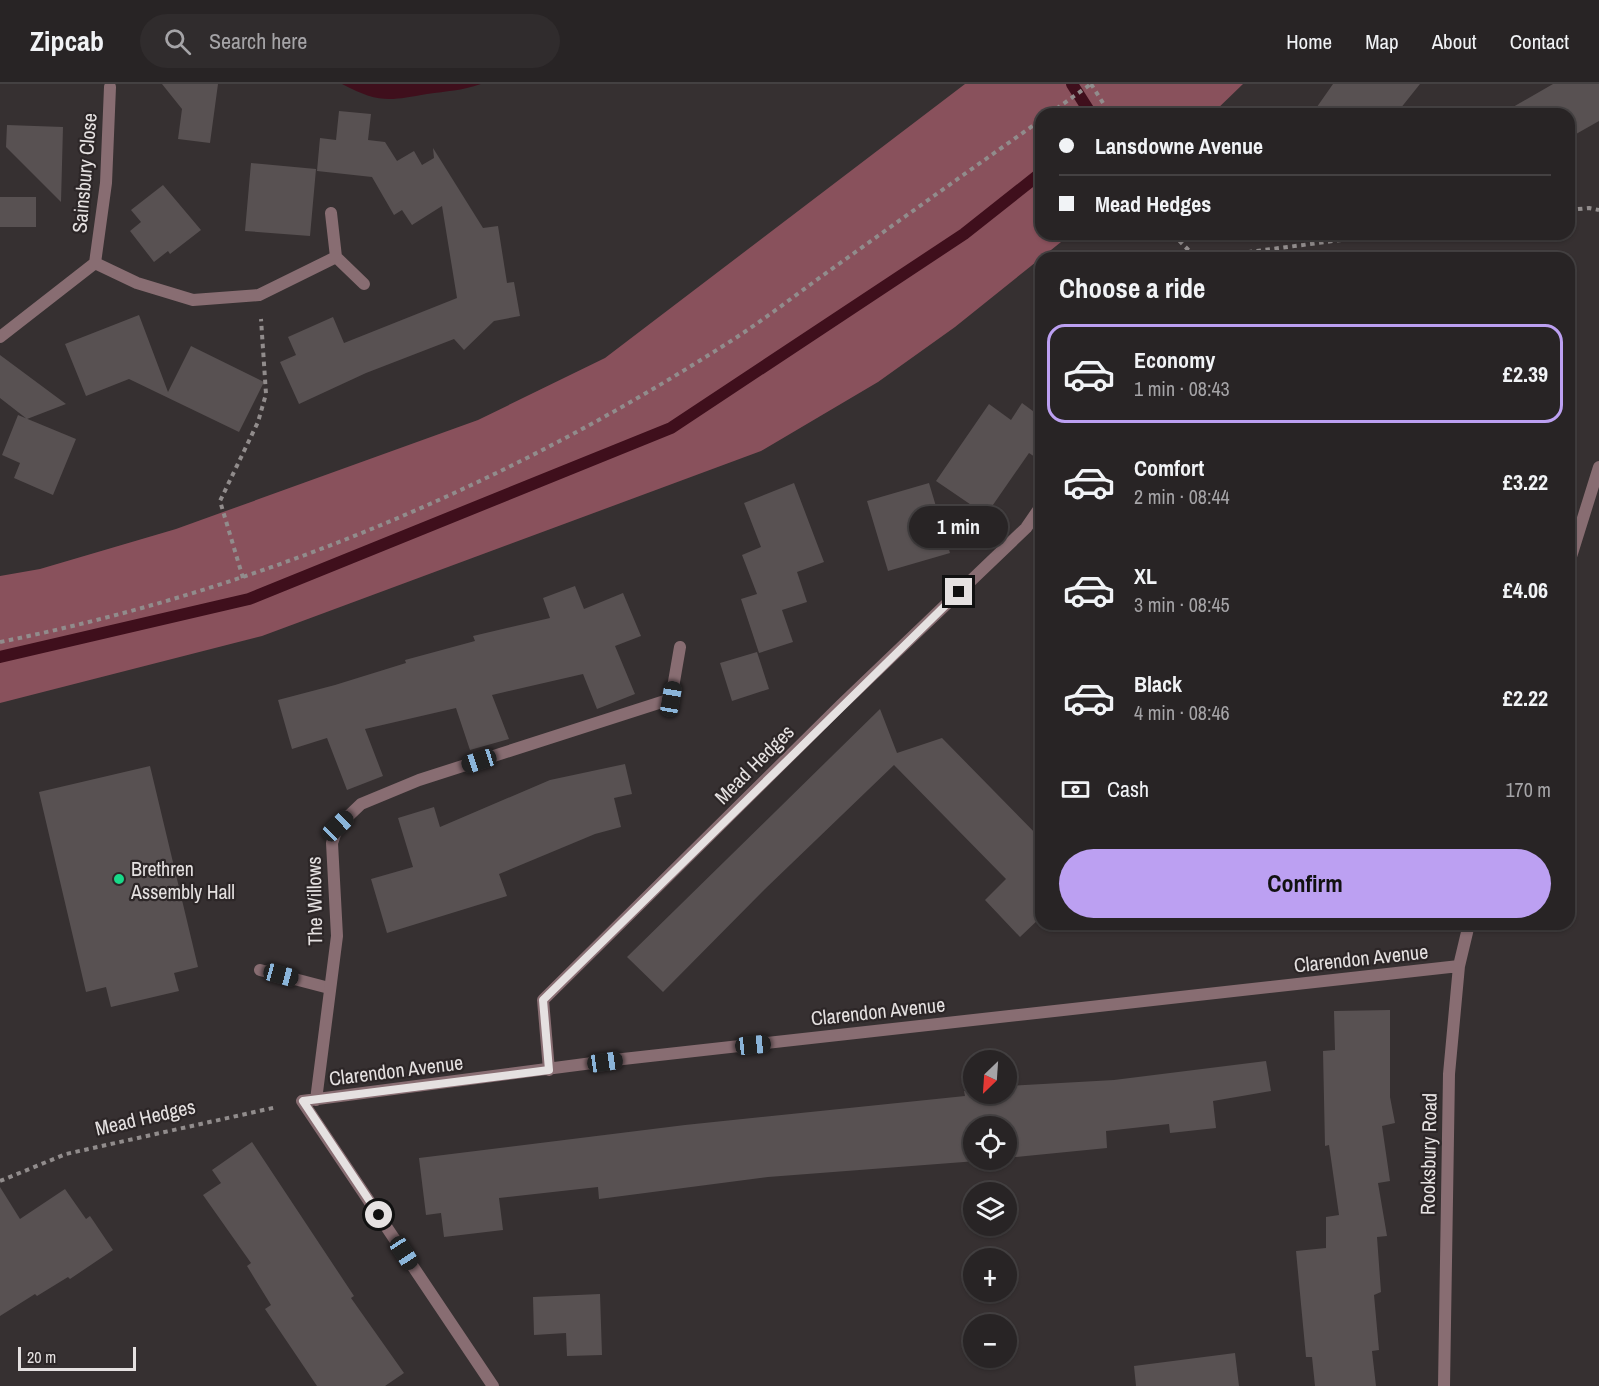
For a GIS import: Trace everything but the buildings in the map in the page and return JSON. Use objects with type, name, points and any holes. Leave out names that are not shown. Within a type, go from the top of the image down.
[{"type":"street","name":"Sainsbury Close","points":[[95,263],[106,183],[110,87]]},
{"type":"street","points":[[332,213],[336,257],[364,284]]},
{"type":"street","points":[[0,337],[95,263],[137,283],[193,300],[259,295],[336,257]]},
{"type":"street","points":[[1575,544],[1599,467]]},
{"type":"street","name":"Mead Hedges","points":[[549,1070],[543,1000],[841,705],[1026,528],[1035,515]]},
{"type":"street","name":"The Willows","points":[[316,1100],[337,936],[332,843],[338,826],[361,804],[419,780],[671,699],[680,647]]},
{"type":"street","name":"Rooksbury Road","points":[[1444,1386],[1449,1074],[1459,966],[1468,930]]},
{"type":"street","name":"Clarendon Avenue","points":[[303,1101],[623,1059],[1459,966]]},
{"type":"street","points":[[260,970],[329,988]]},
{"type":"street","points":[[303,1101],[493,1386]]},
{"type":"path","points":[[1057,108],[1091,84],[1106,108]]},
{"type":"path","points":[[0,642],[102,618],[243,578],[410,515],[532,457],[724,346],[1035,124]]},
{"type":"path","points":[[1575,209],[1599,210]]},
{"type":"path","points":[[1179,240],[1190,252]]},
{"type":"path","points":[[1249,252],[1341,240]]},
{"type":"path","points":[[243,578],[220,501],[233,469],[258,422],[266,394],[259,295]]},
{"type":"path","name":"Mead Hedges","points":[[0,1181],[66,1154],[303,1101]]},
{"type":"shaded area","points":[[342,84],[481,84],[403,98],[384,99],[365,95]]},
{"type":"shaded area","points":[[965,84],[1243,84],[1218,108],[1035,108],[1035,240],[1064,240],[1049,252],[1035,252],[1035,263],[955,327],[878,382],[761,451],[262,636],[0,703],[0,576],[40,569],[176,529],[478,420],[605,358]]},
{"type":"waterway","points":[[1072,84],[1087,108]]},
{"type":"waterway","points":[[0,657],[249,599],[671,428],[964,234],[1035,178]]},
{"type":"place","name":"Brethren Assembly Hall","points":[[119,879]]},
{"type":"route","points":[[379,1215],[303,1101],[549,1070],[543,1000],[841,705],[959,592]]}]
